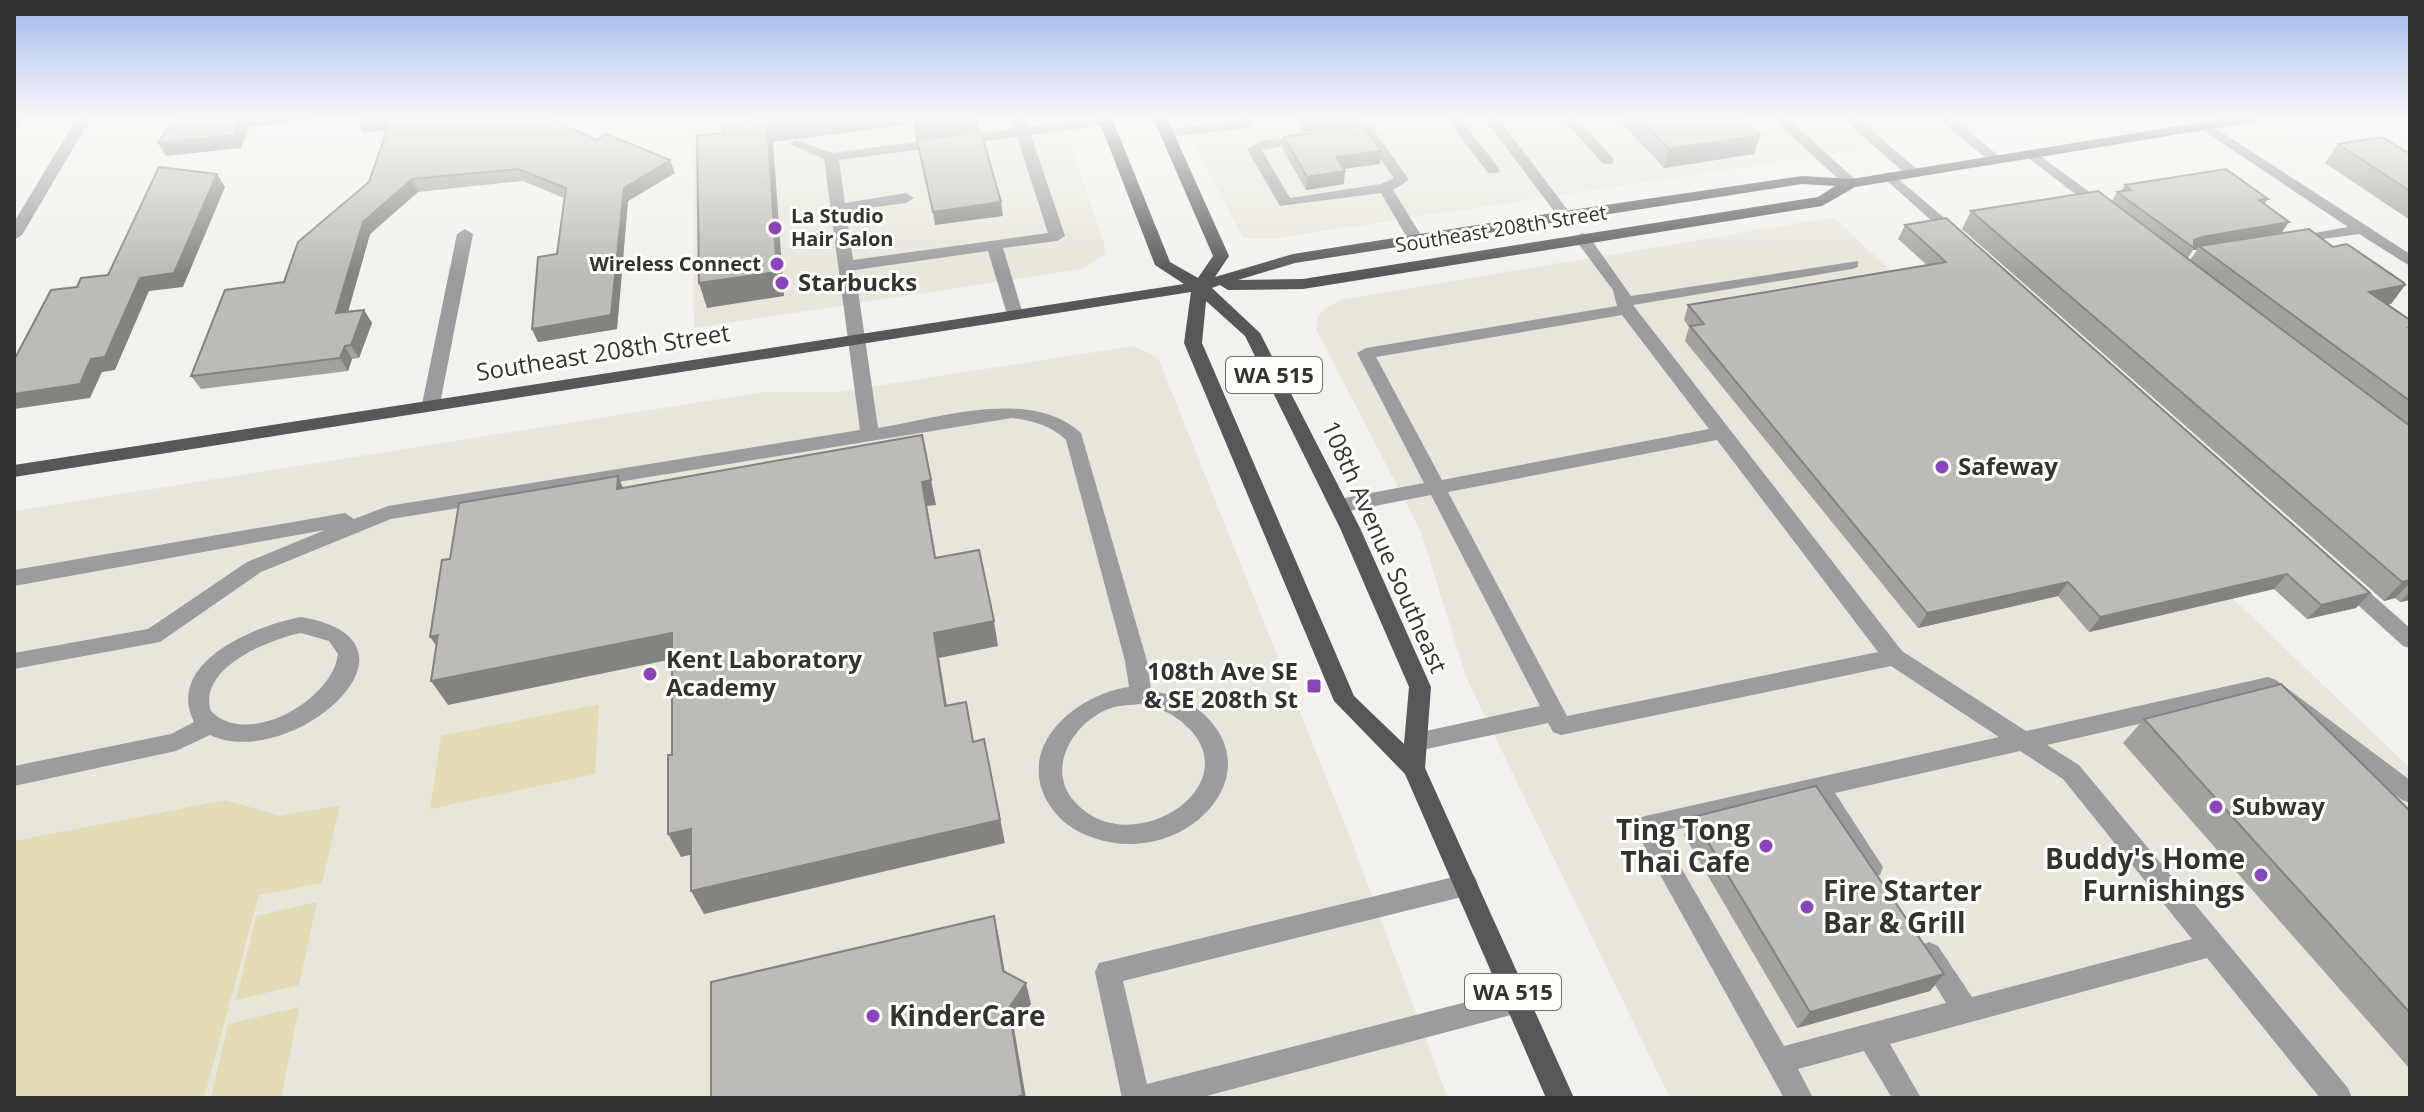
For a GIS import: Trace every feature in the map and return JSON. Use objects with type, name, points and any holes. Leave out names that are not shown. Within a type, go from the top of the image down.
[{"type":"main road","name":"108th Avenue Southeast","points":[[1125,170],[1163,265],[1200,286],[1252,333],[1339,506],[1420,687],[1414,768]]},
{"type":"main road","name":"WA 515","points":[[1184,170],[1221,256],[1200,286],[1193,343],[1345,701],[1414,768],[1560,1098]]},
{"type":"main road","name":"Southeast 208th Street","points":[[1200,286],[1293,259],[1802,180],[1851,183],[1933,170]]},
{"type":"main road","name":"Southeast 208th Street","points":[[14,471],[1200,286],[1303,284],[1822,201],[1851,183]]},
{"type":"street","points":[[14,235],[53,170]]},
{"type":"street","points":[[833,170],[870,435]]},
{"type":"street","points":[[848,266],[1057,236],[1035,170]]},
{"type":"street","points":[[1266,170],[1285,203],[1385,188],[1402,180],[1395,170]]},
{"type":"street","points":[[1530,170],[1565,216]]},
{"type":"street","points":[[1836,170],[1851,183]]},
{"type":"street","points":[[1909,170],[1913,173]]},
{"type":"street","points":[[2053,170],[2115,217]]},
{"type":"street","points":[[2272,170],[2410,261]]},
{"type":"street","points":[[1890,176],[1964,243]]},
{"type":"street","points":[[1385,188],[1416,240]]},
{"type":"street","points":[[14,199],[37,196]]},
{"type":"street","points":[[839,208],[906,198]]},
{"type":"street","points":[[2270,245],[2362,229]]},
{"type":"street","points":[[431,404],[465,234]]},
{"type":"street","points":[[1582,238],[1621,290],[1625,305],[1894,657],[2071,772],[2338,1098]]},
{"type":"street","points":[[994,244],[1015,314]]},
{"type":"street","points":[[1852,264],[1366,353],[1561,726],[1894,657]]},
{"type":"street","points":[[14,578],[388,513],[1012,412],[1042,415],[1063,424],[1075,437],[1136,661],[1141,695]]},
{"type":"street","points":[[1339,506],[1721,433]]},
{"type":"street","points":[[14,661],[153,636],[254,567],[388,513]]},
{"type":"street","points":[[2328,567],[2410,640]]},
{"type":"street","points":[[301,625],[329,630],[346,644],[349,658],[345,674],[334,691],[294,721],[246,734],[224,733],[208,725],[199,714],[197,699],[216,665],[234,649],[279,629],[301,625]]},
{"type":"street","points":[[1799,1098],[1645,826],[2268,686],[2410,793]]},
{"type":"street","points":[[1141,695],[1183,707],[1200,720],[1211,737],[1217,756],[1216,776],[1208,795],[1194,812],[1175,825],[1151,833],[1126,835],[1102,831],[1081,822],[1064,807],[1053,789],[1050,769],[1053,749],[1063,731],[1096,704],[1118,697],[1141,695]]},
{"type":"street","points":[[1417,742],[1555,712]]},
{"type":"street","points":[[14,776],[176,742],[208,725]]},
{"type":"street","points":[[1818,787],[1887,892]]},
{"type":"street","points":[[1136,1098],[1108,972],[1466,885]]},
{"type":"street","points":[[1914,932],[1966,1011]]},
{"type":"street","points":[[1778,1061],[2212,945]]},
{"type":"street","points":[[1147,1098],[1517,1002]]},
{"type":"street","points":[[1870,1036],[1907,1098]]},
{"type":"shaded area","points":[[693,170],[1079,170],[1104,243],[1105,254],[1082,269],[694,328]]},
{"type":"shaded area","points":[[1208,170],[1725,170],[1271,239],[1243,238]]},
{"type":"shaded area","points":[[1834,217],[2410,768],[2410,1098],[1670,1098],[1466,677],[1421,532],[1316,329],[1318,316],[1340,300]]},
{"type":"shaded area","name":"Kent Laboratory Academy","points":[[1133,346],[1158,358],[1350,837],[1448,1098],[14,1098],[14,511],[764,392],[837,392]]},
{"type":"shaded area","points":[[599,704],[595,774],[430,809],[441,736]]},
{"type":"shaded area","points":[[226,800],[280,816],[340,805],[322,883],[259,895],[204,1098],[14,1098],[14,841]]},
{"type":"shaded area","points":[[317,902],[299,985],[236,1000],[256,916]]},
{"type":"shaded area","points":[[299,1007],[281,1098],[211,1098],[228,1024]]},
{"type":"building","points":[[158,170],[217,174],[174,273],[140,278],[105,357],[91,359],[80,384],[14,394],[14,360],[51,290],[77,287],[81,278],[108,275]]},
{"type":"building","points":[[373,170],[509,170],[412,179],[363,222],[336,313],[364,310],[351,345],[345,346],[340,358],[191,376],[225,290],[284,282],[298,242],[369,182]]},
{"type":"building","points":[[520,170],[654,170],[624,188],[611,315],[532,329],[538,257],[557,254],[566,188]]},
{"type":"building","points":[[697,170],[770,170],[777,272],[699,283]]},
{"type":"building","points":[[924,170],[992,170],[1001,202],[933,212]]},
{"type":"building","points":[[1303,170],[1345,171],[1307,177]]},
{"type":"building","points":[[2227,170],[2268,199],[2259,200],[2289,222],[2202,237],[2194,240],[2194,248],[2117,192],[2131,190],[2125,185]]},
{"type":"building","points":[[2378,170],[2410,170],[2410,191]]},
{"type":"building","points":[[2098,191],[2410,426],[2410,580],[2402,582],[1971,211]]},
{"type":"building","name":"Safeway","points":[[1946,218],[2370,593],[2321,605],[2287,574],[2100,617],[2068,582],[1927,613],[1690,326],[1704,324],[1688,305],[1946,262],[1905,225]]},
{"type":"building","points":[[2309,229],[2333,247],[2347,244],[2404,283],[2369,292],[2410,320],[2410,401],[2199,246]]},
{"type":"building","points":[[922,435],[931,480],[922,482],[935,558],[979,550],[994,621],[934,633],[945,706],[966,702],[973,742],[984,739],[1000,820],[691,891],[691,829],[668,834],[668,755],[672,755],[672,633],[431,681],[438,635],[430,637],[442,560],[450,559],[459,503],[618,476],[617,489]]},
{"type":"building","points":[[2281,684],[2410,811],[2410,1013],[2144,719]]},
{"type":"building","points":[[1816,786],[1944,974],[1810,1012],[1693,817]]},
{"type":"building","name":"KinderCare","points":[[994,916],[1003,971],[1026,983],[1009,1008],[1023,1095],[1013,1098],[711,1098],[711,982]]},
{"type":"place","name":"La Studio Hair Salon","points":[[775,228]]},
{"type":"place","name":"Wireless Connect","points":[[777,264]]},
{"type":"place","name":"Starbucks","points":[[782,283]]},
{"type":"place","name":"Safeway","points":[[1942,467]]},
{"type":"place","name":"Kent Laboratory Academy","points":[[650,674]]},
{"type":"place","name":"108th Ave SE & SE 208th St","points":[[1314,686]]},
{"type":"place","name":"Subway","points":[[2216,807]]},
{"type":"place","name":"Ting Tong Thai Cafe","points":[[1766,846]]},
{"type":"place","name":"Buddy's Home Furnishings","points":[[2261,875]]},
{"type":"place","name":"Fire Starter Bar & Grill","points":[[1807,907]]},
{"type":"place","name":"KinderCare","points":[[873,1016]]}]
